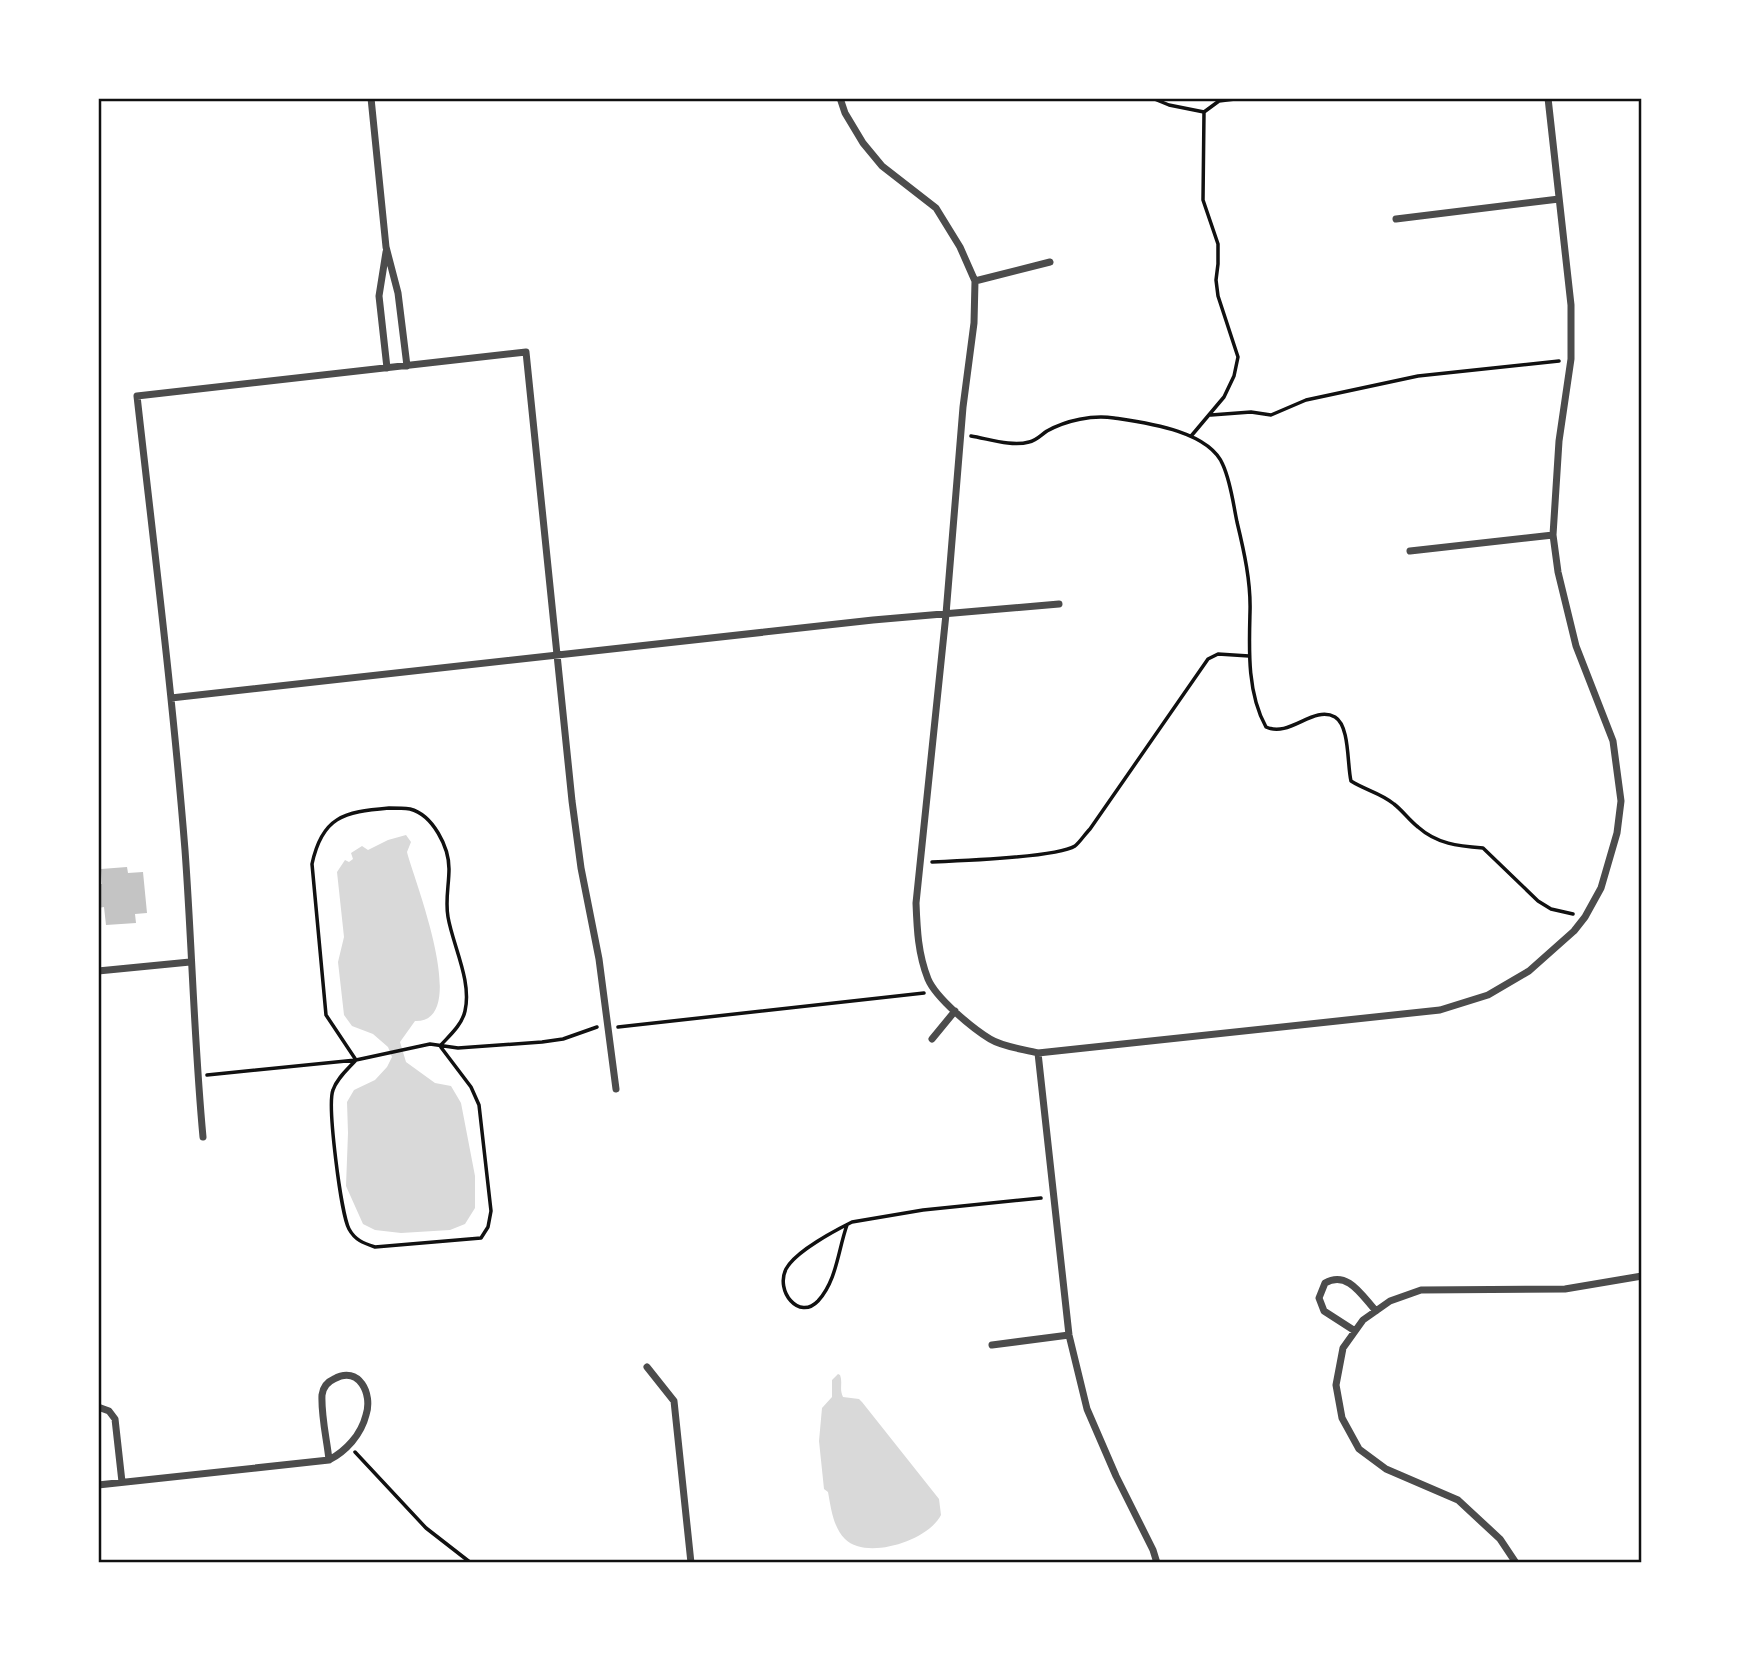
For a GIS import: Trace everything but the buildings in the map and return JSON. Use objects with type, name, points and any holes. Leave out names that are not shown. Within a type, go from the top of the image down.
[{"type":"street","points":[[370,98],[386,247],[398,293],[407,366]]},
{"type":"street","points":[[840,98],[845,113],[863,144],[882,166],[936,208],[960,247],[975,281],[974,324],[916,903],[918,945],[928,980],[955,1011],[992,1040],[1038,1053],[1440,1010],[1488,995],[1529,971],[1574,931],[1601,888],[1611,860],[1620,812],[1619,783],[1613,741],[1585,670],[1566,608],[1553,536],[1559,441],[1572,359],[1570,281],[1548,98]]},
{"type":"street","points":[[1396,219],[1559,199]]},
{"type":"street","points":[[386,247],[379,296],[387,368]]},
{"type":"street","points":[[975,281],[1050,262]]},
{"type":"street","points":[[203,1137],[197,1076],[185,853],[171,698],[137,396],[526,352],[572,801],[581,869],[599,959],[616,1089]]},
{"type":"street","points":[[1410,551],[1553,536]]},
{"type":"street","points":[[171,698],[1059,604]]},
{"type":"street","points":[[98,971],[190,962]]},
{"type":"street","points":[[932,1039],[955,1011]]},
{"type":"street","points":[[1038,1053],[1069,1335],[1087,1409],[1157,1563]]},
{"type":"street","points":[[1516,1563],[1500,1539],[1458,1500],[1385,1469],[1359,1448],[1342,1418],[1336,1385],[1343,1348],[1363,1320],[1390,1301],[1421,1290],[1565,1289],[1642,1276]]},
{"type":"street","points":[[1355,1331],[1323,1309],[1319,1293],[1325,1283],[1336,1278],[1348,1281],[1376,1311]]},
{"type":"street","points":[[992,1345],[1069,1335]]},
{"type":"street","points":[[648,1367],[674,1401],[691,1563]]},
{"type":"street","points":[[98,1485],[329,1460],[349,1446],[366,1415],[369,1400],[365,1386],[357,1378],[348,1375],[327,1383],[322,1394],[329,1460]]},
{"type":"street","points":[[98,1407],[108,1411],[115,1419],[122,1482]]},
{"type":"path","points":[[1152,98],[1169,105],[1204,112],[1219,101],[1243,98]]},
{"type":"path","points":[[1191,436],[1224,397],[1234,376],[1238,357],[1218,296],[1218,244],[1203,200],[1204,112]]},
{"type":"path","points":[[1210,415],[1251,412],[1271,415],[1306,400],[1418,376],[1572,359]]},
{"type":"path","points":[[961,434],[1018,443],[1032,442],[1069,422],[1094,417],[1113,418],[1191,436],[1213,450],[1222,462],[1227,477],[1248,575],[1251,608],[1249,656],[1266,727],[1273,730],[1286,729],[1315,717],[1334,716],[1341,722],[1345,734],[1351,781],[1378,792],[1433,839],[1455,846],[1483,848],[1544,905],[1585,917]]},
{"type":"path","points":[[920,863],[1060,851],[1075,846],[1090,829],[1206,662],[1217,654],[1249,656]]},
{"type":"path","points":[[356,1060],[326,1015],[312,864],[316,843],[324,829],[345,816],[363,810],[412,810],[424,817],[438,833],[446,849],[449,868],[446,899],[448,918],[460,955],[466,997],[465,1013],[458,1027],[440,1046]]},
{"type":"path","points":[[197,1076],[356,1060],[430,1044],[458,1048],[542,1042],[564,1039],[588,1029],[608,1025],[622,1027],[936,992]]},
{"type":"path","points":[[356,1060],[332,1090],[331,1111],[348,1228],[360,1242],[375,1247],[481,1238],[488,1227],[491,1211],[479,1105],[471,1087],[440,1046]]},
{"type":"path","points":[[847,1225],[833,1273],[824,1293],[811,1306],[800,1307],[793,1303],[783,1291],[782,1284],[785,1270],[791,1262],[847,1225],[858,1220],[1054,1197]]},
{"type":"path","points":[[349,1446],[426,1528],[471,1563]]},
{"type":"shaded area","points":[[406,835],[411,842],[407,852],[435,948],[439,999],[431,1015],[415,1021],[400,1042],[406,1062],[435,1083],[451,1086],[461,1103],[475,1176],[475,1208],[465,1224],[450,1230],[401,1233],[375,1230],[363,1224],[346,1186],[347,1102],[354,1090],[375,1080],[392,1057],[388,1047],[373,1034],[352,1026],[344,1015],[338,962],[344,937],[337,872],[345,860],[349,862],[353,859],[351,853],[362,846],[368,850]]},
{"type":"shaded area","points":[[838,1374],[843,1397],[859,1399],[862,1402],[939,1499],[941,1515],[934,1524],[897,1545],[868,1548],[855,1545],[845,1539],[835,1523],[828,1492],[824,1489],[819,1441],[822,1408],[832,1397],[832,1380]]}]
